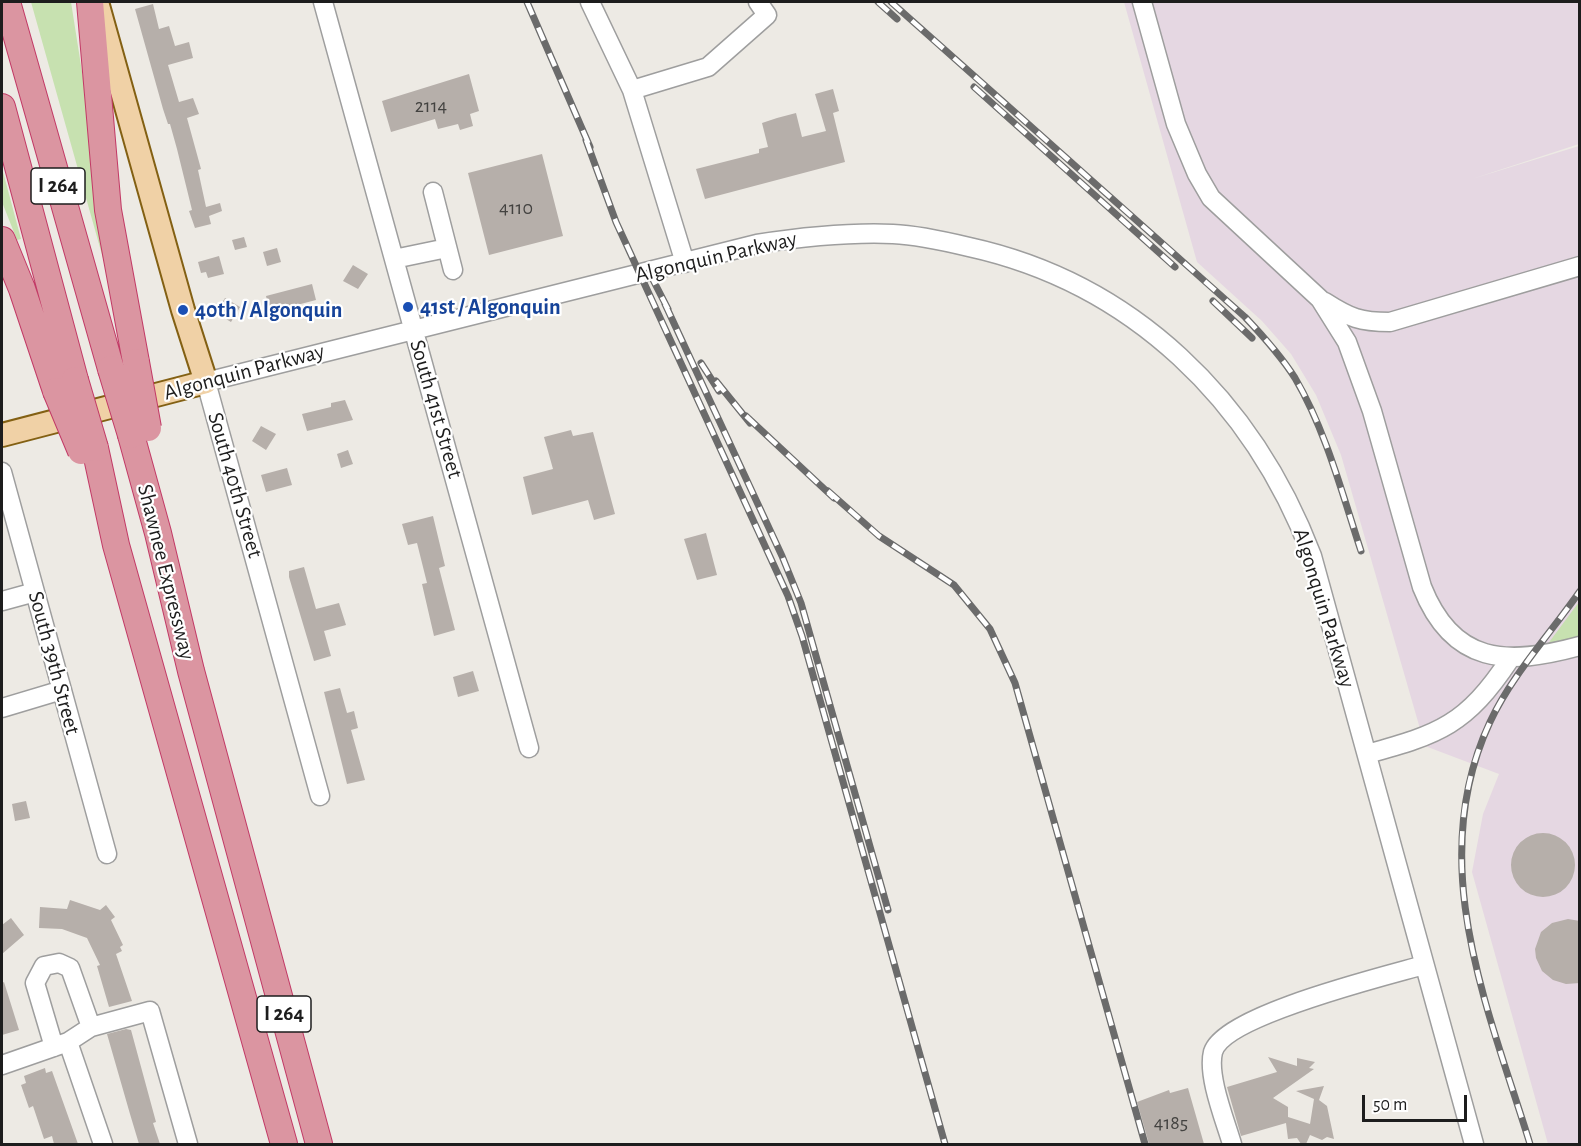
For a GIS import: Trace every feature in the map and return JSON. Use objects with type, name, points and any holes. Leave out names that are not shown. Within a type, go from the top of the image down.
[{"type":"highway","name":"I 264","points":[[8,2],[124,366]]},
{"type":"highway","points":[[90,2],[124,366]]},
{"type":"highway","name":"Shawnee Expressway","points":[[2,107],[66,385],[88,449],[116,545],[284,1144]]},
{"type":"highway","points":[[2,240],[26,299],[66,385]]},
{"type":"highway","name":"Shawnee Expressway","points":[[124,366],[158,532],[191,671],[319,1144]]},
{"type":"main road","name":"South 40th Street","points":[[97,2],[183,310],[206,382]]},
{"type":"main road","name":"Algonquin Parkway","points":[[2,435],[206,382]]},
{"type":"street","name":"South 41st Street","points":[[323,2],[529,747]]},
{"type":"street","points":[[590,2],[632,90],[685,262]]},
{"type":"street","points":[[632,90],[708,68],[767,15],[758,2]]},
{"type":"street","points":[[1142,2],[1176,124],[1197,174],[1211,198],[1320,298],[1349,318],[1366,322],[1390,322],[1580,266]]},
{"type":"street","points":[[433,192],[453,270]]},
{"type":"street","name":"Algonquin Parkway","points":[[206,382],[414,328],[757,244],[806,237],[894,234],[942,241],[1029,263],[1116,306],[1192,367],[1226,404],[1273,471],[1312,556],[1474,1144]]},
{"type":"street","points":[[394,259],[447,248]]},
{"type":"street","points":[[1320,298],[1347,342],[1355,361],[1431,610],[1445,630],[1460,642],[1490,655],[1510,659],[1531,658],[1580,646]]},
{"type":"street","name":"South 40th Street","points":[[206,382],[320,796]]},
{"type":"street","name":"South 39th Street","points":[[2,472],[107,854]]},
{"type":"street","points":[[2,601],[35,592]]},
{"type":"street","points":[[1366,754],[1431,735],[1453,723],[1488,691],[1510,659]]},
{"type":"street","points":[[2,708],[62,690]]},
{"type":"street","points":[[91,1027],[70,968],[59,963],[44,966],[35,983],[103,1144]]},
{"type":"street","points":[[1232,1144],[1211,1068],[1214,1049],[1227,1033],[1253,1018],[1424,964]]},
{"type":"street","points":[[2,1065],[61,1045],[91,1027],[150,1011],[188,1144]]},
{"type":"shaded area","points":[[1124,2],[1579,2],[1579,144],[1472,179],[1579,146],[1579,1144],[1548,1144],[1472,872],[1483,814],[1499,774],[1425,746],[1341,455],[1316,395],[1291,354],[1262,321],[1197,262]]},
{"type":"green space","points":[[31,2],[71,2],[122,326]]},
{"type":"green space","points":[[2,168],[21,239],[17,240],[2,202]]},
{"type":"green space","points":[[1579,602],[1579,636],[1547,645]]},
{"type":"building","points":[[153,4],[159,29],[169,26],[175,46],[189,42],[193,58],[168,65],[179,102],[193,98],[199,114],[187,118],[201,169],[198,170],[206,207],[220,203],[222,211],[209,216],[211,224],[195,228],[189,211],[192,210],[177,149],[163,109],[135,9]]},
{"type":"building","points":[[469,74],[479,111],[470,114],[473,126],[460,130],[458,124],[438,129],[435,119],[391,132],[382,101]]},
{"type":"building","points":[[833,89],[839,111],[833,113],[845,162],[705,199],[696,169],[759,153],[759,149],[768,147],[762,123],[777,118],[796,113],[802,137],[826,131],[815,94]]},
{"type":"building","points":[[542,154],[563,236],[489,255],[468,173]]},
{"type":"building","points":[[244,237],[247,247],[235,250],[232,240]]},
{"type":"building","points":[[277,248],[281,262],[267,266],[263,252]]},
{"type":"building","points":[[219,256],[224,274],[208,278],[206,272],[201,273],[198,262]]},
{"type":"building","points":[[353,265],[368,274],[358,289],[343,281]]},
{"type":"building","points":[[312,284],[316,300],[270,312],[266,296]]},
{"type":"building","points":[[225,298],[240,307],[231,322],[216,313]]},
{"type":"building","points":[[345,400],[353,420],[307,431],[302,414],[331,407],[331,403]]},
{"type":"building","points":[[261,426],[276,434],[266,450],[252,441]]},
{"type":"building","points":[[571,430],[573,436],[593,432],[615,514],[594,520],[588,500],[532,515],[523,477],[553,469],[544,437]]},
{"type":"building","points":[[348,450],[353,464],[341,468],[337,454]]},
{"type":"building","points":[[287,468],[292,485],[266,492],[261,475]]},
{"type":"building","points":[[433,516],[445,566],[439,568],[455,630],[434,636],[422,584],[427,583],[417,543],[408,545],[402,524]]},
{"type":"building","points":[[706,533],[717,575],[697,580],[684,539]]},
{"type":"building","points":[[304,567],[316,609],[339,603],[346,625],[324,631],[331,656],[314,661],[289,577],[289,571]]},
{"type":"building","points":[[473,671],[479,691],[458,697],[453,677]]},
{"type":"building","points":[[340,688],[347,713],[354,711],[358,728],[351,730],[365,780],[347,784],[324,692]]},
{"type":"building","points":[[26,801],[30,818],[15,821],[12,804]]},
{"type":"building","points":[[1537,833],[1549,833],[1566,842],[1573,853],[1575,865],[1573,877],[1566,888],[1549,897],[1537,897],[1525,892],[1516,883],[1511,871],[1511,859],[1516,847],[1525,838]]},
{"type":"building","points":[[70,900],[100,910],[106,905],[115,917],[111,920],[123,945],[120,947],[122,951],[116,954],[132,1001],[109,1007],[97,966],[100,965],[87,938],[62,929],[39,928],[40,907],[67,909]]},
{"type":"building","points":[[11,918],[24,935],[2,954],[2,925]]},
{"type":"building","points":[[1568,919],[1580,921],[1580,983],[1566,984],[1553,980],[1542,971],[1536,958],[1535,949],[1541,932],[1552,923]]},
{"type":"building","points":[[4,982],[19,1030],[2,1035],[2,983]]},
{"type":"building","points":[[126,1029],[131,1030],[160,1144],[139,1144],[130,1114],[107,1034]]},
{"type":"building","points":[[1268,1057],[1297,1066],[1297,1058],[1315,1062],[1309,1068],[1314,1069],[1273,1098],[1288,1107],[1288,1117],[1310,1124],[1314,1099],[1296,1091],[1324,1086],[1319,1100],[1327,1106],[1334,1139],[1327,1137],[1322,1140],[1310,1135],[1306,1144],[1301,1144],[1297,1138],[1288,1139],[1286,1123],[1241,1136],[1227,1087],[1277,1072]]},
{"type":"building","points":[[45,1068],[46,1073],[52,1071],[78,1144],[54,1144],[52,1136],[44,1139],[33,1106],[29,1108],[21,1085],[26,1083],[24,1076]]},
{"type":"building","points":[[1188,1088],[1204,1144],[1149,1144],[1137,1102],[1169,1090],[1170,1093]]},
{"type":"railway","points":[[527,2],[590,147]]},
{"type":"railway","points":[[878,2],[897,19]]},
{"type":"railway","points":[[891,2],[1245,317],[1272,346],[1295,378],[1316,419],[1361,551]]},
{"type":"railway","points":[[974,87],[1175,267]]},
{"type":"railway","points":[[586,140],[616,222],[788,596],[802,636],[945,1144]]},
{"type":"railway","points":[[649,272],[668,309]]},
{"type":"railway","points":[[1213,301],[1252,338]]},
{"type":"railway","points":[[665,304],[782,556],[801,603],[888,910]]},
{"type":"railway","points":[[701,363],[719,391]]},
{"type":"railway","points":[[716,381],[750,423]]},
{"type":"railway","points":[[746,416],[834,498]]},
{"type":"railway","points":[[828,491],[879,536],[954,585],[990,629],[1015,683],[1145,1144]]},
{"type":"railway","points":[[1530,1144],[1481,988],[1470,935],[1463,882],[1462,828],[1471,775],[1490,722],[1520,671],[1580,591]]},
{"type":"place","name":"41st / Algonquin","points":[[408,307]]},
{"type":"place","name":"40th / Algonquin","points":[[183,310]]}]
